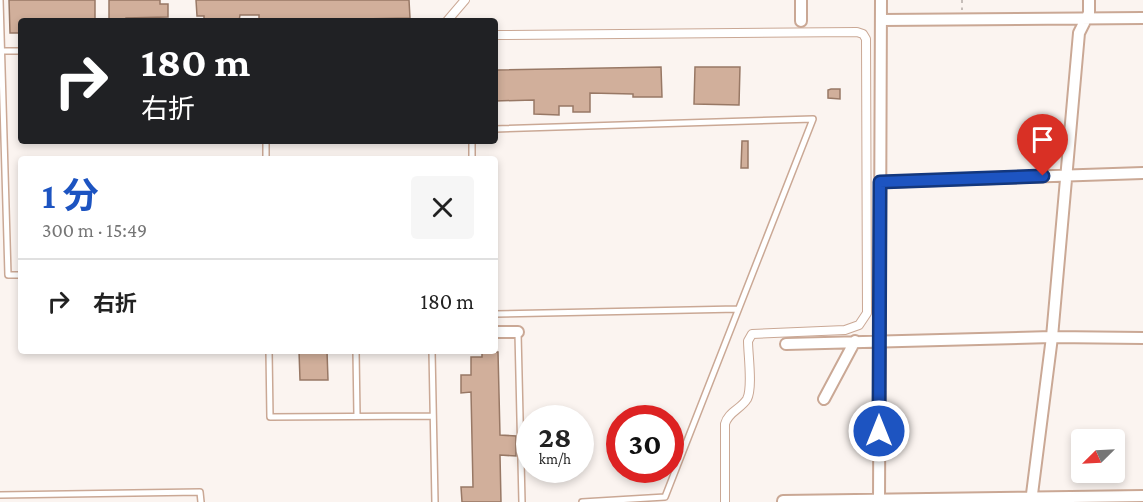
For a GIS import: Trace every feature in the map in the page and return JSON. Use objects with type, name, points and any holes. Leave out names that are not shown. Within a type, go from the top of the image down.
[{"type":"street","points":[[450,18],[465,0]]},
{"type":"street","points":[[801,0],[801,21]]},
{"type":"street","points":[[879,501],[881,0]]},
{"type":"street","points":[[1031,500],[1052,337],[1079,33],[1089,13],[1089,0]]},
{"type":"street","points":[[881,20],[1143,18]]},
{"type":"street","points":[[498,35],[857,32],[863,34],[866,39],[867,313],[859,326],[845,330],[752,334],[748,340],[749,394],[743,404],[728,416],[725,424],[725,502]]},
{"type":"street","points":[[880,182],[1143,173]]},
{"type":"street","points":[[498,332],[518,332]]},
{"type":"street","points":[[786,344],[1052,337],[1143,338]]},
{"type":"street","points":[[824,399],[855,341]]},
{"type":"street","points":[[783,501],[1031,500],[1143,496]]},
{"type":"lane","points":[[0,0],[8,275],[18,275]]},
{"type":"lane","points":[[1,51],[18,51]]},
{"type":"lane","points":[[498,129],[813,119],[665,497],[582,502]]},
{"type":"lane","points":[[498,314],[738,309]]},
{"type":"lane","points":[[518,332],[522,502]]},
{"type":"lane","points":[[269,354],[270,417],[433,416]]},
{"type":"lane","points":[[356,354],[357,416]]},
{"type":"lane","points":[[432,354],[435,502]]},
{"type":"lane","points":[[0,495],[200,492],[201,502]]},
{"type":"building","points":[[9,0],[95,0],[95,18],[18,18],[18,33],[10,33]]},
{"type":"building","points":[[109,0],[160,0],[160,4],[168,4],[168,17],[109,18]]},
{"type":"building","points":[[196,0],[409,0],[410,18],[259,18],[259,15],[240,15],[240,18],[204,18],[204,16],[197,16]]},
{"type":"building","points":[[661,67],[662,97],[590,93],[590,112],[573,112],[573,106],[559,106],[559,115],[534,114],[534,100],[498,101],[498,70]]},
{"type":"building","points":[[695,67],[740,67],[739,105],[694,104]]},
{"type":"building","points":[[840,89],[840,99],[828,98],[828,90]]},
{"type":"building","points":[[742,141],[748,141],[748,168],[741,168]]},
{"type":"building","points":[[498,352],[500,435],[516,436],[516,456],[500,455],[501,502],[462,502],[461,487],[473,487],[471,392],[461,393],[461,375],[471,375],[471,357],[482,357],[482,354],[498,354]]},
{"type":"building","points":[[299,354],[327,354],[328,380],[300,380]]},
{"type":"route","points":[[879,431],[880,182],[1043,176]]}]
